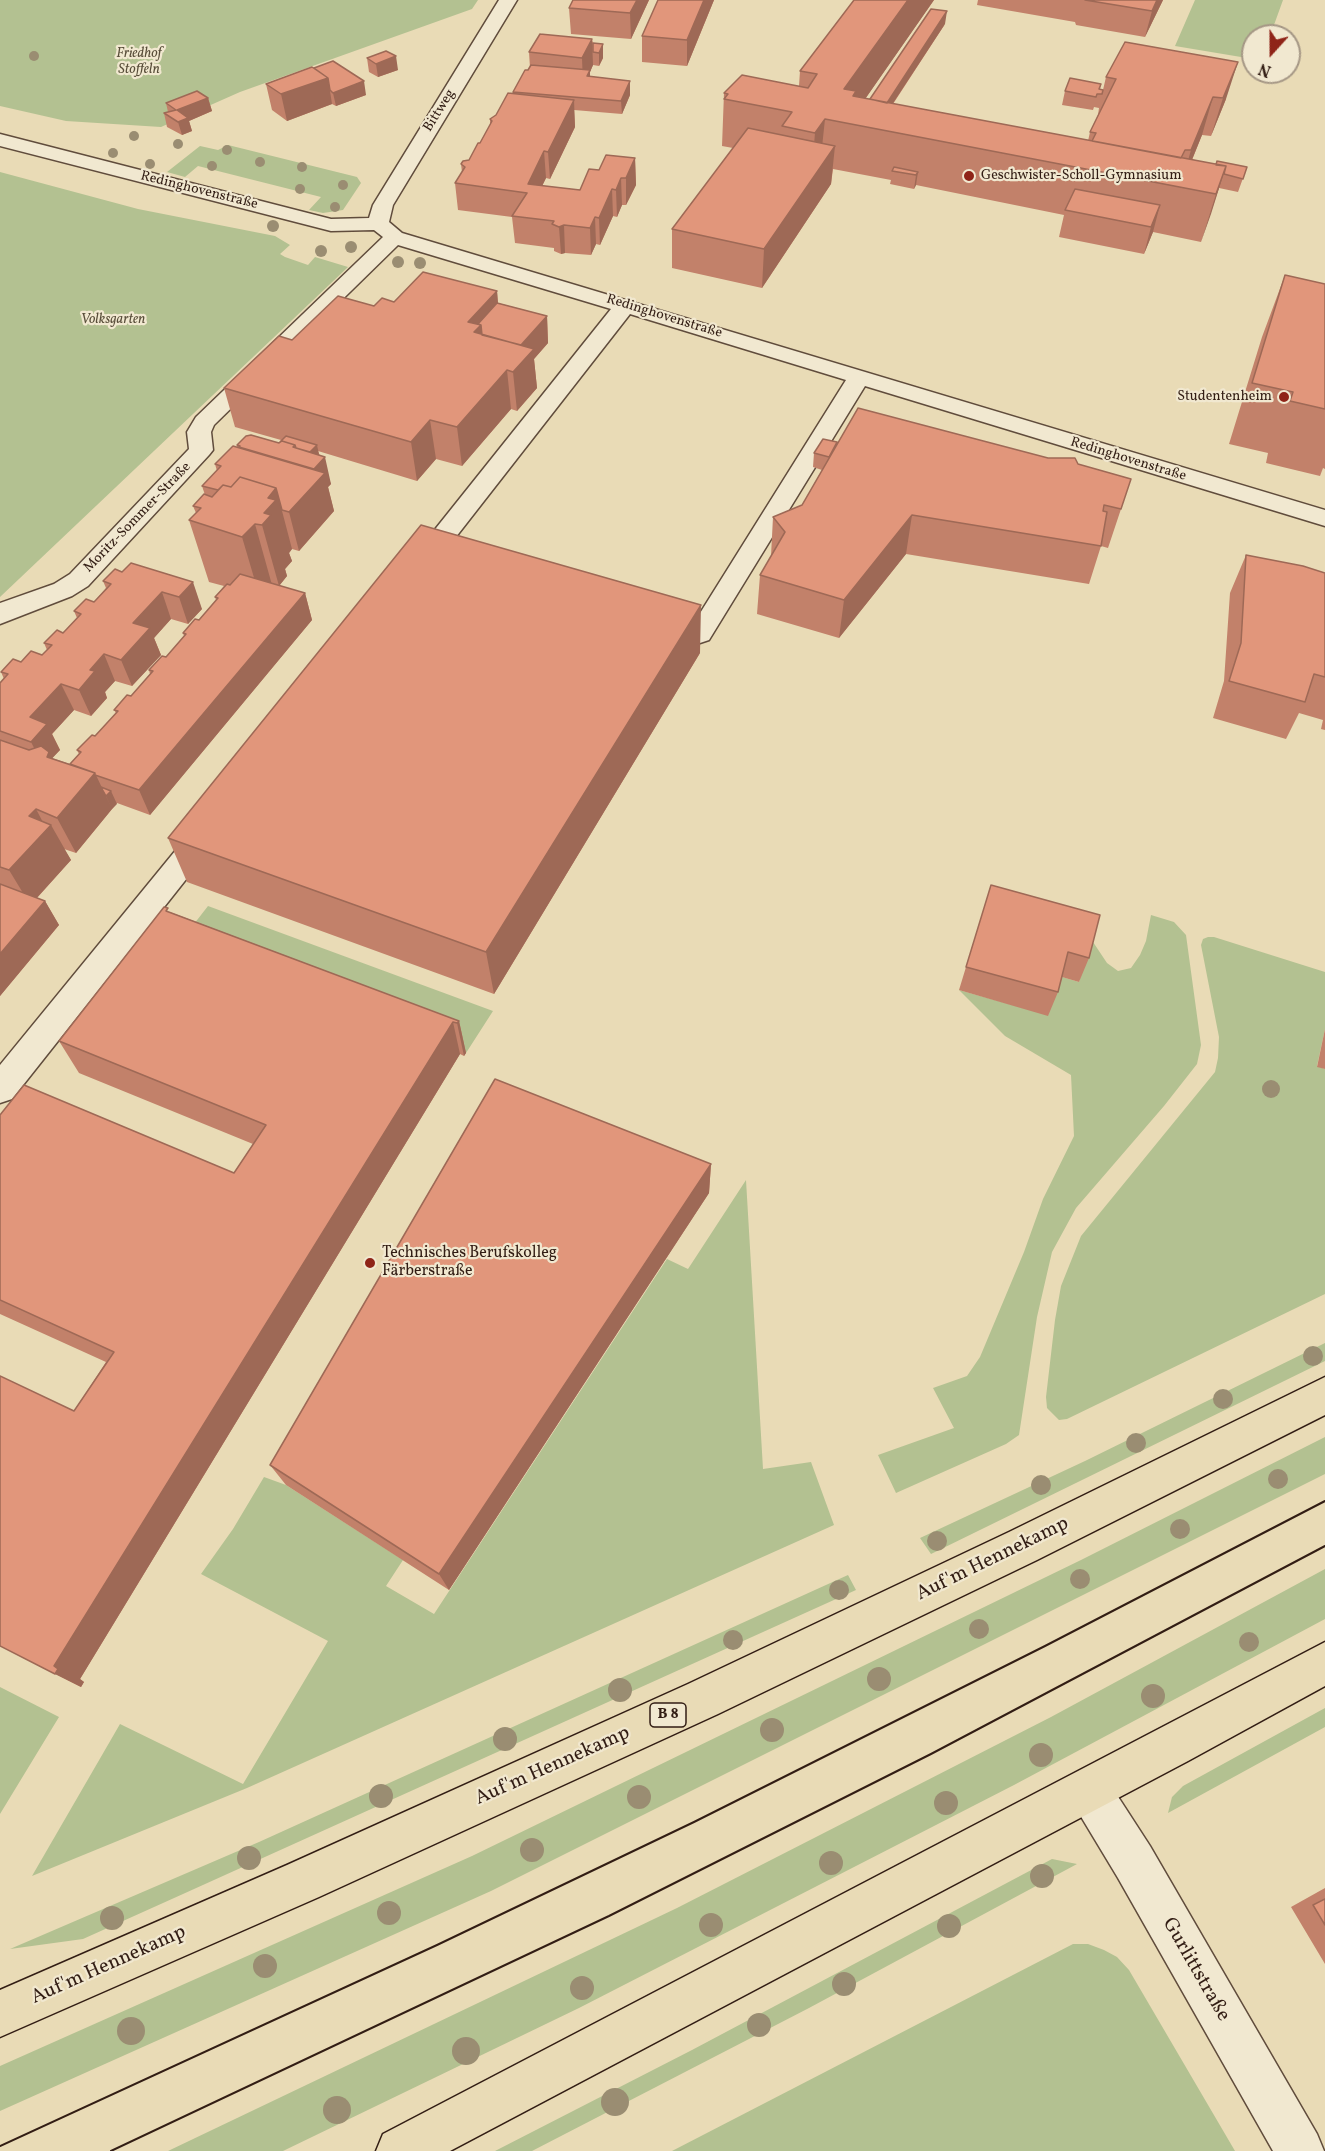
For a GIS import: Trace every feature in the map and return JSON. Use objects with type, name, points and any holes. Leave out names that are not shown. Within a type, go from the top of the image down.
[{"type":"main road","name":"Auf'm Hennekamp","points":[[7,2007],[303,1881],[703,1699],[1023,1546],[1325,1395]]},
{"type":"main road","points":[[400,2151],[1325,1664]]},
{"type":"street","name":"Bittweg","points":[[387,231],[379,215],[383,205],[508,0]]},
{"type":"street","name":"Redinghovenstraße","points":[[0,140],[331,225],[387,231],[1325,518]]},
{"type":"street","name":"Moritz-Sommer-Straße","points":[[0,615],[7,610],[63,590],[79,580],[201,450],[199,432],[204,422],[387,231]]},
{"type":"street","points":[[404,585],[626,306]]},
{"type":"street","points":[[700,634],[859,377]]},
{"type":"street","points":[[0,1089],[222,813]]},
{"type":"street","name":"Gurlittstraße","points":[[1089,1790],[1134,1862],[1300,2151]]},
{"type":"green space","name":"Friedhof Stoffeln","points":[[0,0],[478,0],[472,9],[240,92],[161,127],[66,121],[0,106]]},
{"type":"green space","points":[[1195,0],[1283,0],[1274,24],[1241,24],[1241,57],[1175,46]]},
{"type":"green space","points":[[228,145],[357,177],[361,183],[343,210],[323,213],[309,210],[321,197],[198,166],[185,177],[167,172],[200,146],[218,150]]},
{"type":"green space","name":"Volksgarten","points":[[0,172],[138,209],[275,236],[290,245],[280,254],[285,257],[308,265],[315,257],[348,267],[0,597]]},
{"type":"green space","points":[[208,906],[493,1011],[466,1053],[180,942]]},
{"type":"green space","points":[[1151,915],[1174,922],[1186,935],[1201,1045],[1197,1064],[1076,1208],[1052,1252],[1037,1317],[1019,1435],[1006,1444],[896,1493],[878,1455],[954,1428],[933,1388],[967,1376],[980,1357],[1024,1252],[1043,1199],[1074,1136],[1071,1075],[1005,1036],[959,990],[1048,1015],[1059,976],[1079,982],[1091,939],[1107,963],[1118,971],[1131,968],[1146,941]]},
{"type":"green space","points":[[1208,937],[1325,972],[1325,1029],[1317,1066],[1325,1069],[1325,1294],[1067,1419],[1059,1420],[1047,1408],[1046,1397],[1055,1320],[1061,1286],[1081,1236],[1215,1072],[1219,1037],[1201,945],[1203,939]]},
{"type":"green space","points":[[746,1180],[763,1469],[811,1462],[834,1525],[247,1788],[32,1876],[120,1724],[243,1784],[328,1641],[201,1574],[233,1529],[264,1477],[286,1485],[403,1560],[386,1586],[434,1614],[667,1259],[688,1269]]},
{"type":"green space","points":[[1325,1343],[1325,1361],[931,1554],[920,1538],[1085,1461]]},
{"type":"green space","points":[[1325,1437],[1325,1474],[491,1891],[0,2111],[0,2066],[472,1856],[1081,1560]]},
{"type":"green space","points":[[1325,1569],[1325,1619],[1014,1785],[579,2008],[283,2151],[168,2151],[677,1908],[1051,1717]]},
{"type":"green space","points":[[848,1575],[856,1590],[83,1939],[10,1949],[259,1842]]},
{"type":"green space","points":[[0,1687],[59,1717],[0,1814]]},
{"type":"green space","points":[[1325,1708],[1325,1727],[1168,1813],[1172,1797],[1183,1786]]},
{"type":"green space","points":[[1052,1859],[1077,1864],[809,2008],[532,2151],[495,2151],[692,2050]]},
{"type":"green space","points":[[1073,1944],[1088,1944],[1104,1950],[1117,1957],[1129,1970],[1235,2151],[672,2151]]},
{"type":"building","points":[[573,0],[637,0],[630,13],[569,8]]},
{"type":"building","points":[[658,0],[704,0],[687,40],[642,36]]},
{"type":"building","points":[[854,0],[908,0],[844,89],[856,91],[853,96],[1226,166],[1216,194],[825,119],[815,133],[782,126],[792,112],[724,99],[728,94],[724,93],[742,75],[808,88],[817,74],[800,71]]},
{"type":"building","points":[[1085,0],[1157,0],[1152,11]]},
{"type":"building","points":[[931,9],[947,11],[887,103],[870,99]]},
{"type":"building","points":[[540,34],[592,39],[582,58],[529,52]]},
{"type":"building","points":[[1125,42],[1238,62],[1223,98],[1213,97],[1191,150],[1185,150],[1181,158],[1092,141],[1096,133],[1090,132],[1116,79],[1106,77]]},
{"type":"building","points":[[593,43],[603,44],[599,53],[593,52]]},
{"type":"building","points":[[386,51],[396,56],[376,64],[367,58]]},
{"type":"building","points":[[333,61],[364,81],[333,93],[330,90],[328,78],[314,68]]},
{"type":"building","points":[[531,65],[590,70],[587,76],[630,81],[621,101],[513,92],[525,70],[528,70]]},
{"type":"building","points":[[312,67],[328,78],[281,94],[266,84]]},
{"type":"building","points":[[1070,78],[1101,84],[1099,89],[1103,90],[1102,94],[1097,94],[1096,97],[1065,91]]},
{"type":"building","points":[[197,91],[208,98],[177,110],[188,118],[178,122],[164,113],[176,110],[166,103]]},
{"type":"building","points":[[508,93],[574,100],[548,152],[544,151],[528,184],[580,190],[589,169],[599,170],[606,155],[635,158],[626,178],[621,178],[616,190],[612,189],[599,218],[595,217],[590,228],[564,225],[559,227],[552,224],[554,221],[512,216],[527,193],[455,183],[465,167],[461,164],[469,160],[492,121],[490,119],[496,115]]},
{"type":"building","points":[[748,128],[835,146],[764,249],[672,229]]},
{"type":"building","points":[[1217,161],[1247,167],[1243,179],[1224,174],[1226,166],[1216,165]]},
{"type":"building","points":[[894,167],[918,172],[916,175],[892,171]]},
{"type":"building","points":[[1075,189],[1160,205],[1151,227],[1065,210]]},
{"type":"building","points":[[423,272],[497,291],[468,322],[481,325],[474,332],[534,349],[513,372],[507,370],[457,427],[430,420],[411,442],[224,388],[279,336],[292,340],[338,296],[374,306],[382,298],[394,302]]},
{"type":"building","points":[[1285,275],[1325,284],[1325,409],[1290,401],[1293,392],[1252,383]]},
{"type":"building","points":[[497,303],[547,316],[521,345],[482,335],[481,325],[478,324]]},
{"type":"building","points":[[858,408],[1048,458],[1075,458],[1078,464],[1131,479],[1121,509],[1104,505],[1103,511],[1107,512],[1101,546],[912,515],[844,600],[760,575],[785,532],[773,517],[802,505]]},
{"type":"building","points":[[251,435],[279,443],[282,441],[325,457],[314,469],[237,445],[246,436]]},
{"type":"building","points":[[286,436],[317,445],[310,452],[282,441],[279,443]]},
{"type":"building","points":[[823,439],[837,442],[829,457],[814,453]]},
{"type":"building","points":[[233,446],[325,473],[289,512],[282,510],[276,488],[240,477],[231,487],[223,485],[218,490],[202,486],[221,466],[215,464]]},
{"type":"building","points":[[240,477],[276,488],[268,498],[276,500],[264,513],[271,515],[262,525],[255,524],[242,537],[189,520],[201,508],[193,506],[204,494],[212,497],[223,485],[231,487]]},
{"type":"building","points":[[421,525],[701,605],[486,952],[168,838]]},
{"type":"building","points":[[1246,555],[1303,566],[1325,573],[1325,677],[1314,674],[1305,702],[1229,681],[1241,643]]},
{"type":"building","points":[[131,563],[193,582],[179,597],[162,592],[133,623],[150,628],[121,660],[104,654],[90,670],[95,671],[79,690],[61,684],[30,717],[47,724],[31,742],[0,731],[0,683],[8,674],[1,672],[13,659],[21,662],[31,651],[42,655],[52,645],[44,643],[57,630],[63,633],[81,614],[74,611],[86,599],[94,602],[111,584],[103,581],[115,569],[122,572]]},
{"type":"building","points":[[240,574],[305,593],[139,790],[70,764],[81,752],[77,750],[92,735],[95,736],[118,711],[114,710],[127,695],[131,696],[153,671],[149,670],[162,656],[166,657],[186,634],[183,633],[195,619],[199,620],[218,598],[215,597]]},
{"type":"building","points":[[0,740],[29,750],[41,746],[49,752],[47,757],[95,773],[57,818],[36,809],[29,816],[51,825],[9,870],[0,867]]},
{"type":"building","points":[[101,787],[111,791],[106,796]]},
{"type":"building","points":[[0,884],[45,901],[0,954]]},
{"type":"building","points":[[991,885],[1100,915],[1089,958],[1068,952],[1058,992],[966,967]]},
{"type":"building","points":[[164,907],[168,908],[166,911],[459,1021],[453,1022],[54,1666],[58,1669],[55,1674],[0,1646],[0,1376],[74,1411],[114,1352],[0,1300],[0,1115],[24,1085],[234,1173],[266,1125],[59,1041]]},
{"type":"building","points":[[495,1079],[711,1164],[439,1574],[270,1465]]},
{"type":"building","points":[[1325,1899],[1325,1925],[1313,1905]]},
{"type":"tram line","points":[[0,2146],[437,1945],[694,1822],[1045,1646],[1325,1501]]},
{"type":"tram line","points":[[111,2151],[609,1916],[931,1754],[1325,1546]]},
{"type":"place","name":"Geschwister-Scholl-Gymnasium","points":[[969,176]]},
{"type":"place","name":"Studentenheim","points":[[1284,397]]},
{"type":"place","name":"Technisches Berufskolleg Färberstraße","points":[[370,1263]]}]
